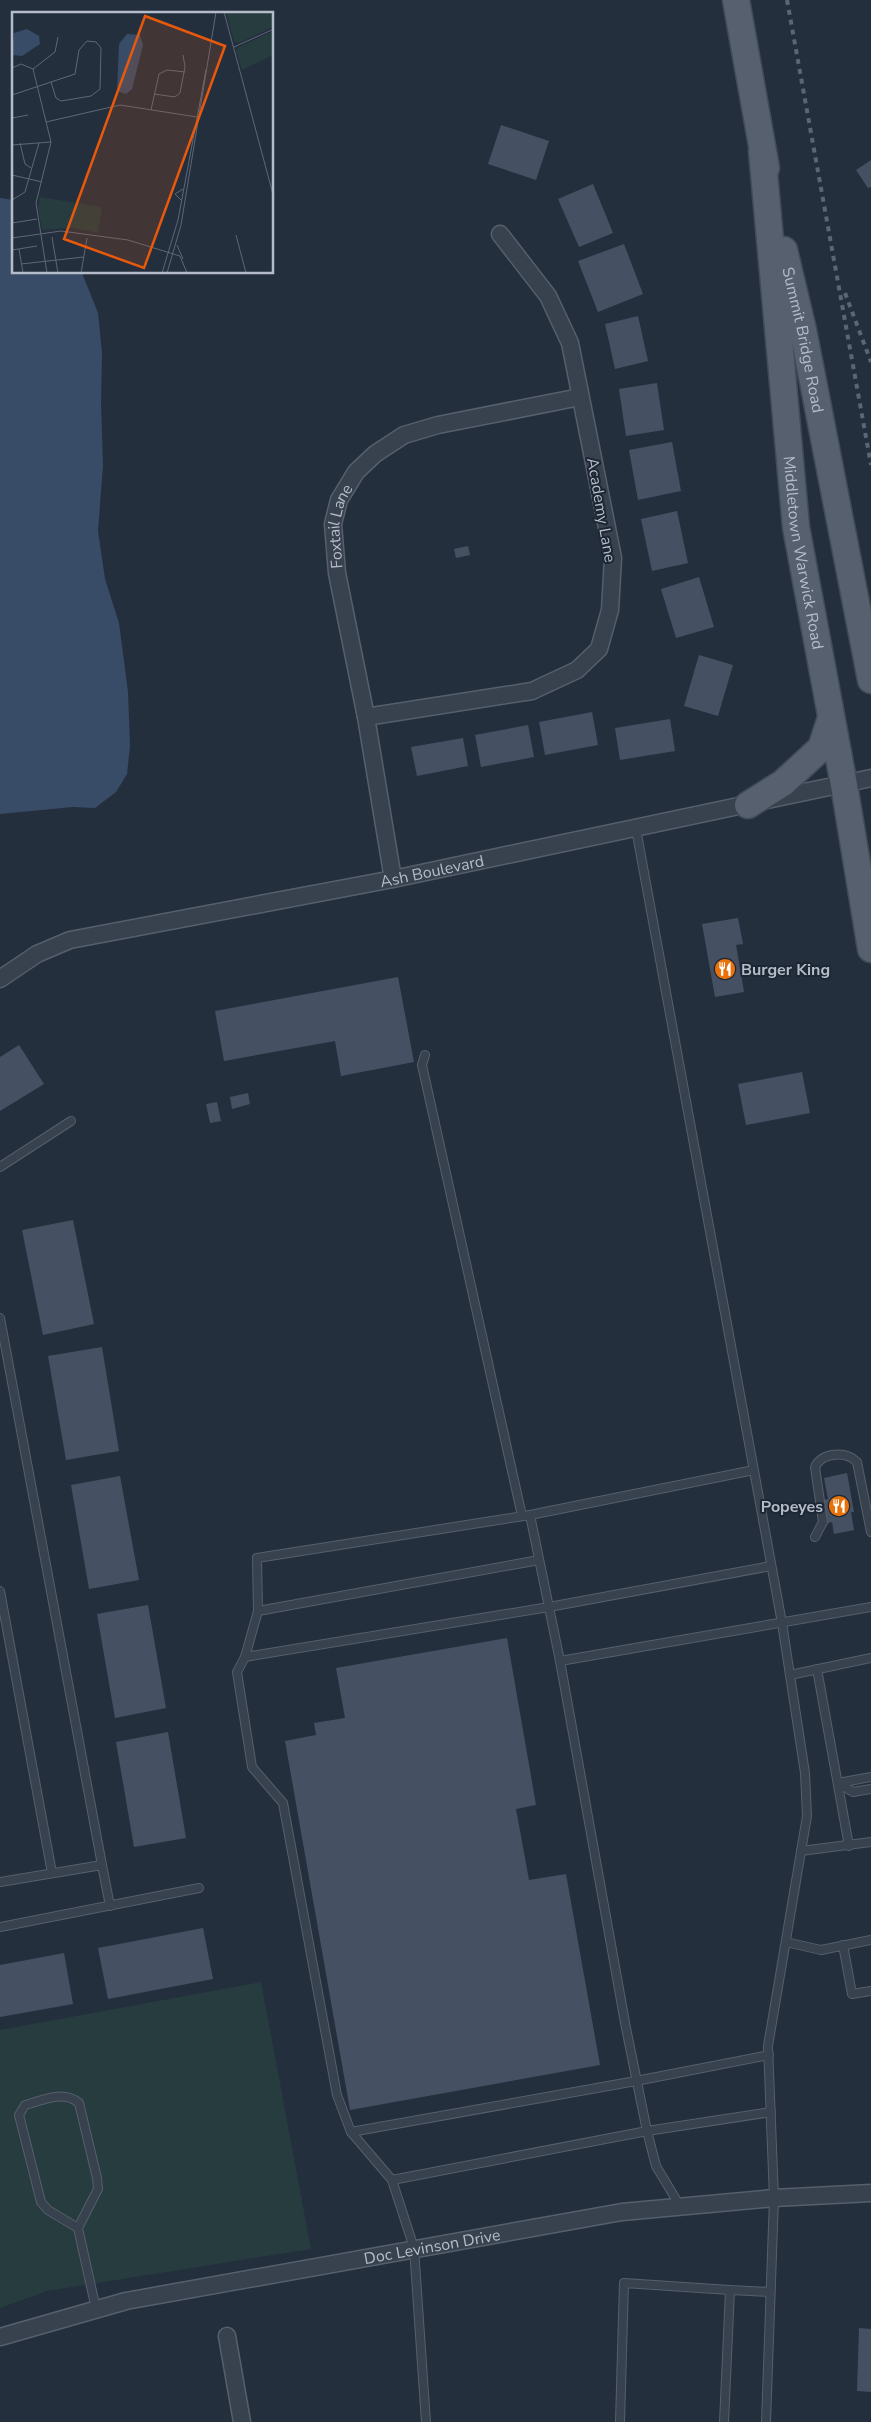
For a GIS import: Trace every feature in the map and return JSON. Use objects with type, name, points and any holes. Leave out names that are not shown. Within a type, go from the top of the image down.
[{"type":"main road","name":"Summit Bridge Road","points":[[736,0],[762,151],[803,330],[871,680]]},
{"type":"main road","name":"Middletown Warwick Road","points":[[762,151],[796,527],[844,785],[871,949]]},
{"type":"main road","points":[[748,805],[783,782],[821,748],[831,718]]},
{"type":"street","name":"Academy Lane","points":[[366,718],[532,691],[577,670],[599,649],[610,610],[613,558],[570,343],[548,296],[500,234]]},
{"type":"street","name":"Foxtail Lane","points":[[392,879],[366,718],[337,573],[333,524],[339,500],[356,472],[375,454],[404,435],[438,425],[580,397]]},
{"type":"street","name":"Ash Boulevard","points":[[0,979],[37,954],[70,940],[392,879],[871,778]]},
{"type":"street","name":"Doc Levinson Drive","points":[[0,2337],[126,2301],[622,2212],[774,2198],[871,2192]]},
{"type":"street","points":[[227,2336],[242,2422]]},
{"type":"lane","points":[[636,829],[772,1566],[805,1773],[807,1816],[768,2054],[774,2198],[766,2422]]},
{"type":"lane","points":[[426,1055],[422,1066],[522,1516]]},
{"type":"lane","points":[[0,1167],[71,1120]]},
{"type":"lane","points":[[0,1318],[110,1906]]},
{"type":"lane","points":[[815,1537],[823,1522],[815,1467],[822,1459],[841,1454],[851,1457],[857,1462],[871,1532]]},
{"type":"lane","points":[[426,2422],[414,2248],[392,2180],[351,2132],[337,2095],[283,1803],[252,1767],[237,1672],[246,1657],[258,1611],[256,1558],[530,1515],[754,1470]]},
{"type":"lane","points":[[530,1515],[560,1661],[636,2081],[656,2166],[681,2207]]},
{"type":"lane","points":[[258,1611],[539,1560]]},
{"type":"lane","points":[[246,1657],[549,1607],[772,1566]]},
{"type":"lane","points":[[0,1590],[52,1873]]},
{"type":"lane","points":[[560,1661],[782,1624],[871,1607]]},
{"type":"lane","points":[[790,1675],[871,1658]]},
{"type":"lane","points":[[817,1669],[849,1846]]},
{"type":"lane","points":[[838,1783],[871,1777]]},
{"type":"lane","points":[[838,1783],[853,1792],[871,1789]]},
{"type":"lane","points":[[801,1851],[871,1842]]},
{"type":"lane","points":[[0,1882],[102,1865]]},
{"type":"lane","points":[[0,1927],[200,1888]]},
{"type":"lane","points":[[786,1942],[807,1945],[821,1950],[871,1940]]},
{"type":"lane","points":[[844,1945],[852,1994],[871,1991]]},
{"type":"lane","points":[[351,2132],[636,2081],[768,2054]]},
{"type":"lane","points":[[78,2228],[48,2210],[41,2202],[20,2121],[19,2115],[24,2105],[60,2096],[72,2097],[79,2103],[98,2189],[78,2228],[96,2309]]},
{"type":"lane","points":[[392,2180],[647,2131],[771,2112]]},
{"type":"lane","points":[[620,2422],[624,2283],[770,2292]]},
{"type":"lane","points":[[724,2422],[730,2290]]},
{"type":"green space","points":[[261,1982],[311,2249],[47,2291],[0,2308],[0,2030]]},
{"type":"water","points":[[0,198],[12,200],[12,274],[82,274],[98,313],[102,353],[103,465],[98,531],[105,579],[119,623],[128,692],[130,746],[127,774],[116,792],[95,808],[73,807],[0,814]]},
{"type":"building","points":[[501,125],[549,141],[536,180],[488,164]]},
{"type":"building","points":[[871,160],[871,187],[868,188],[856,170]]},
{"type":"building","points":[[593,184],[613,233],[579,247],[558,199]]},
{"type":"building","points":[[624,244],[643,294],[598,312],[578,261]]},
{"type":"building","points":[[638,316],[648,361],[615,369],[605,324]]},
{"type":"building","points":[[657,383],[664,430],[626,436],[619,389]]},
{"type":"building","points":[[672,442],[681,491],[638,500],[629,450]]},
{"type":"building","points":[[677,511],[688,563],[652,571],[641,519]]},
{"type":"building","points":[[468,546],[470,555],[456,558],[454,549]]},
{"type":"building","points":[[699,577],[714,627],[676,638],[661,589]]},
{"type":"building","points":[[699,655],[733,665],[718,716],[684,706]]},
{"type":"building","points":[[592,712],[598,745],[545,755],[539,722]]},
{"type":"building","points":[[670,719],[675,751],[620,760],[615,728]]},
{"type":"building","points":[[528,725],[534,757],[481,767],[475,735]]},
{"type":"building","points":[[463,738],[468,766],[417,776],[411,747]]},
{"type":"building","name":"Burger King","points":[[738,918],[743,944],[736,945],[744,992],[715,997],[702,924]]},
{"type":"building","points":[[398,977],[414,1062],[341,1076],[335,1041],[224,1061],[215,1011]]},
{"type":"building","points":[[19,1045],[44,1084],[0,1111],[0,1057]]},
{"type":"building","points":[[802,1072],[810,1113],[746,1125],[738,1084]]},
{"type":"building","points":[[248,1093],[250,1104],[232,1109],[230,1097]]},
{"type":"building","points":[[217,1102],[221,1121],[210,1123],[206,1104]]},
{"type":"building","points":[[73,1220],[94,1324],[43,1335],[22,1230]]},
{"type":"building","points":[[102,1347],[119,1451],[66,1460],[48,1356]]},
{"type":"building","name":"Popeyes","points":[[847,1473],[854,1512],[851,1512],[854,1530],[834,1534],[832,1522],[828,1523],[824,1500],[828,1499],[824,1478]]},
{"type":"building","points":[[120,1476],[139,1580],[89,1589],[71,1485]]},
{"type":"building","points":[[148,1605],[166,1708],[115,1718],[97,1614]]},
{"type":"building","points":[[507,1638],[536,1805],[516,1809],[529,1880],[566,1874],[600,2065],[350,2110],[285,1741],[316,1735],[314,1723],[345,1718],[336,1668]]},
{"type":"building","points":[[168,1732],[186,1838],[134,1847],[116,1742]]},
{"type":"building","points":[[203,1928],[213,1979],[108,1999],[98,1948]]},
{"type":"building","points":[[64,1953],[73,2004],[0,2017],[0,1965]]},
{"type":"building","points":[[859,2328],[871,2329],[871,2392],[857,2391]]},
{"type":"railway","points":[[787,0],[871,465]]},
{"type":"railway","points":[[845,293],[871,362]]},
{"type":"place","name":"Burger King","points":[[725,969]]},
{"type":"place","name":"Popeyes","points":[[839,1506]]}]
